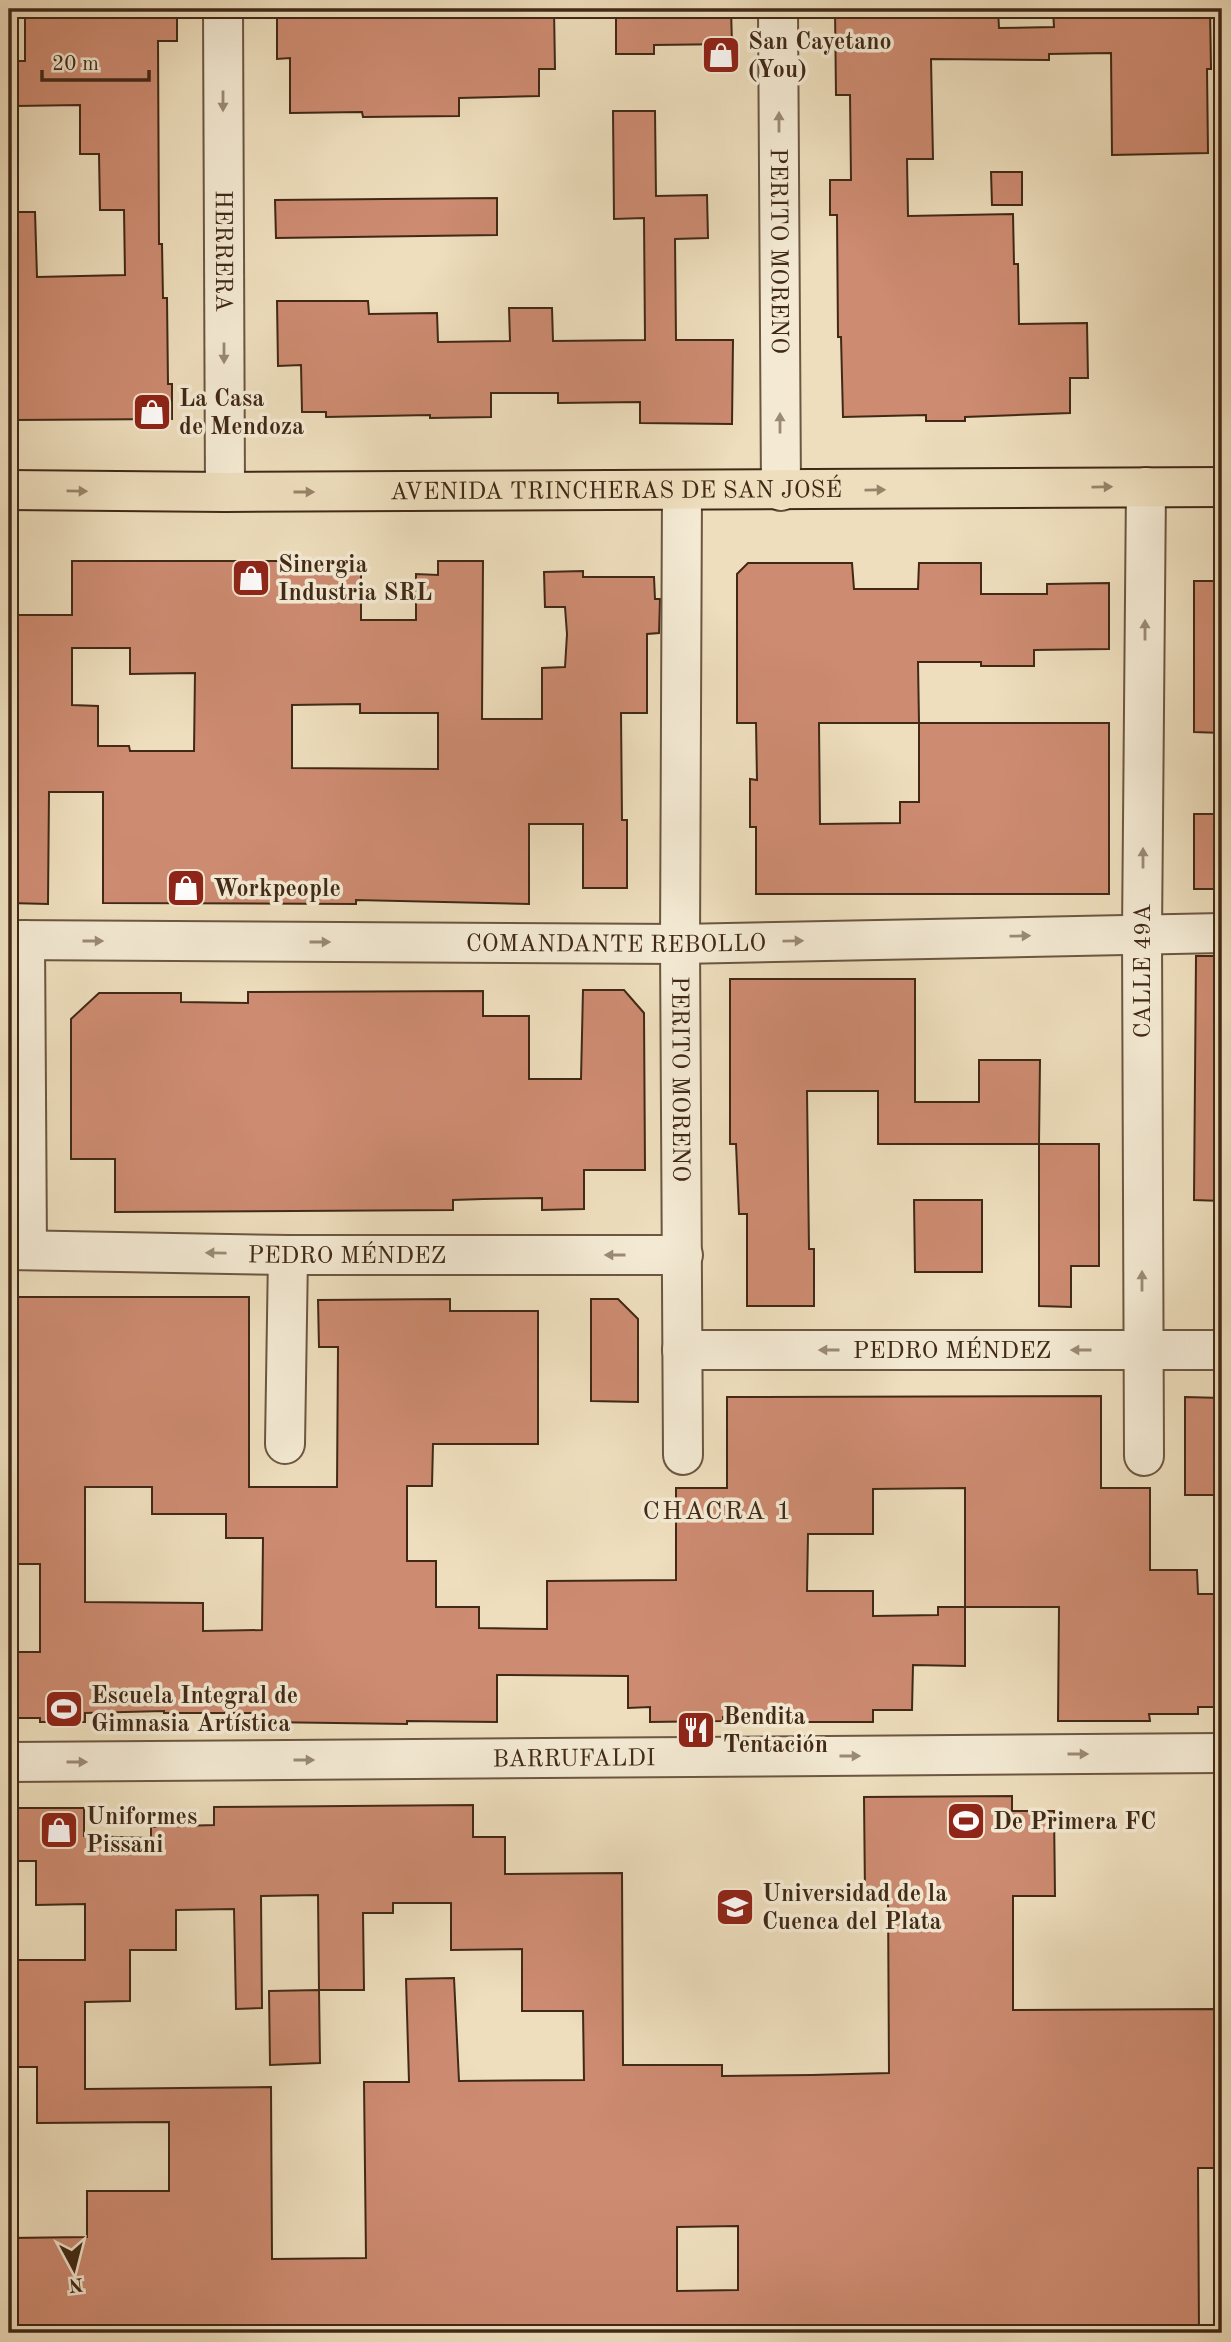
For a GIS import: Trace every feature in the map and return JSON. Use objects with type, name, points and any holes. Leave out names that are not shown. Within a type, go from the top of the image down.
[{"type":"main road","name":"AVENIDA TRINCHERAS DE SAN JOSÉ","points":[[9,490],[781,491],[1222,487]]},
{"type":"street","name":"HERRERA","points":[[223,9],[225,492]]},
{"type":"street","name":"PERITO MORENO","points":[[778,9],[781,491]]},
{"type":"street","name":"CALLE 49A","points":[[1144,1456],[1142,934],[1146,486]]},
{"type":"street","name":"PERITO MORENO","points":[[682,491],[680,944],[683,1455]]},
{"type":"street","name":"COMANDANTE REBOLLO","points":[[17,940],[680,944],[1222,933]]},
{"type":"street","points":[[17,940],[18,1250]]},
{"type":"street","name":"PEDRO MÉNDEZ","points":[[18,1250],[288,1255],[683,1255]]},
{"type":"street","points":[[285,1444],[288,1255]]},
{"type":"street","name":"PEDRO MÉNDEZ","points":[[682,1350],[1222,1350]]},
{"type":"street","name":"BARRUFALDI","points":[[9,1762],[1222,1753]]},
{"type":"building","points":[[25,9],[177,10],[177,41],[158,41],[159,244],[162,244],[163,298],[167,298],[168,384],[172,384],[172,419],[14,420],[12,318],[9,318],[9,212],[35,212],[37,277],[125,275],[124,210],[100,210],[99,154],[80,154],[80,105],[16,106],[15,61],[25,61]]},
{"type":"building","points":[[277,9],[554,9],[555,69],[539,69],[539,96],[459,98],[459,116],[363,117],[362,112],[290,113],[290,58],[277,59]]},
{"type":"building","points":[[616,9],[731,9],[732,44],[654,45],[654,54],[616,54]]},
{"type":"building","points":[[835,9],[998,9],[999,28],[1054,27],[1053,9],[1210,9],[1211,69],[1207,69],[1208,153],[1112,155],[1111,53],[1049,54],[1049,60],[931,59],[933,159],[907,159],[908,216],[1013,214],[1014,264],[1018,264],[1019,324],[1087,323],[1088,378],[1070,378],[1070,413],[965,417],[965,421],[926,421],[926,415],[843,417],[841,337],[838,337],[837,215],[830,215],[830,180],[851,180],[850,95],[836,95]]},
{"type":"building","points":[[613,111],[655,111],[656,196],[707,195],[708,238],[675,239],[676,340],[733,340],[732,424],[640,423],[640,402],[558,403],[558,393],[491,393],[491,417],[326,417],[326,412],[302,412],[301,365],[278,366],[277,301],[368,301],[369,314],[437,313],[438,342],[510,341],[509,308],[552,308],[553,341],[645,340],[644,218],[614,219]]},
{"type":"building","points":[[991,172],[1022,172],[1022,205],[992,205]]},
{"type":"building","points":[[497,198],[497,235],[276,238],[275,200]]},
{"type":"building","points":[[72,561],[361,561],[361,620],[416,620],[416,574],[438,575],[438,561],[483,561],[482,719],[542,719],[542,668],[565,667],[567,634],[565,607],[545,607],[544,572],[583,571],[583,577],[654,577],[655,599],[660,599],[659,633],[647,634],[647,713],[621,713],[622,820],[627,820],[627,888],[583,888],[583,824],[529,824],[529,904],[356,900],[356,904],[103,903],[103,792],[49,792],[48,904],[9,903],[9,615],[72,615]],"holes":[[[72,648],[130,648],[130,674],[195,673],[194,751],[130,751],[129,746],[98,746],[98,706],[72,705]],[[360,704],[360,713],[438,713],[438,769],[292,768],[292,705]]]},
{"type":"building","points":[[748,563],[852,563],[854,589],[918,589],[919,563],[981,563],[981,594],[1047,594],[1047,584],[1109,583],[1109,649],[1034,650],[1034,666],[981,666],[981,662],[918,662],[919,723],[1109,723],[1109,894],[756,894],[756,827],[750,827],[750,779],[757,780],[756,723],[737,723],[737,574]],"holes":[[[819,723],[919,723],[919,802],[900,802],[900,823],[820,824]]]},
{"type":"building","points":[[1194,581],[1222,581],[1222,733],[1194,732]]},
{"type":"building","points":[[1194,814],[1222,814],[1222,889],[1194,889]]},
{"type":"building","points":[[1196,956],[1222,956],[1222,1201],[1194,1200]]},
{"type":"building","points":[[730,979],[915,979],[915,1102],[979,1102],[979,1060],[1040,1060],[1039,1144],[878,1144],[878,1091],[807,1091],[809,1249],[814,1249],[814,1306],[747,1306],[747,1214],[739,1214],[736,1144],[730,1144]]},
{"type":"building","points":[[583,990],[624,990],[644,1013],[645,1170],[584,1170],[584,1209],[542,1210],[542,1198],[453,1200],[453,1210],[115,1212],[115,1159],[71,1159],[71,1019],[99,993],[181,993],[181,1002],[248,1003],[248,992],[483,991],[483,1016],[529,1016],[529,1079],[581,1079]]},
{"type":"building","points":[[1039,1144],[1099,1144],[1099,1266],[1071,1266],[1071,1307],[1039,1306]]},
{"type":"building","points":[[914,1200],[982,1200],[982,1272],[915,1272]]},
{"type":"building","points":[[9,1297],[249,1297],[249,1487],[337,1487],[338,1347],[319,1347],[318,1300],[450,1299],[450,1311],[538,1311],[538,1444],[433,1444],[432,1486],[407,1486],[407,1561],[436,1561],[436,1607],[479,1607],[479,1628],[547,1629],[547,1581],[676,1580],[676,1488],[727,1488],[727,1397],[1101,1396],[1101,1488],[1150,1488],[1150,1570],[1197,1570],[1198,1594],[1222,1594],[1222,1707],[1198,1707],[1198,1714],[1149,1714],[1150,1721],[1058,1721],[1059,1607],[965,1607],[965,1666],[913,1665],[912,1710],[873,1710],[873,1722],[781,1722],[781,1718],[723,1717],[723,1721],[650,1722],[650,1707],[628,1708],[628,1676],[497,1675],[497,1722],[263,1722],[263,1713],[164,1711],[85,1713],[85,1722],[40,1722],[40,1718],[9,1718],[9,1652],[40,1652],[40,1564],[9,1564]],"holes":[[[85,1487],[152,1487],[152,1514],[226,1514],[226,1538],[263,1538],[262,1630],[203,1631],[203,1603],[85,1602]],[[965,1488],[965,1607],[938,1607],[938,1615],[873,1616],[873,1591],[807,1591],[808,1534],[873,1534],[873,1489]]]},
{"type":"building","points":[[591,1299],[618,1299],[638,1319],[638,1402],[591,1401]]},
{"type":"building","points":[[1185,1397],[1222,1398],[1222,1495],[1185,1495]]},
{"type":"building","points":[[1012,1796],[1012,1811],[1054,1811],[1055,1896],[1013,1896],[1013,2010],[1222,2009],[1222,2168],[1198,2168],[1199,2333],[9,2333],[9,2238],[87,2237],[87,2191],[169,2191],[169,2122],[37,2123],[37,2067],[9,2067],[9,1960],[85,1960],[85,1904],[36,1905],[36,1861],[9,1861],[9,1808],[84,1808],[84,1836],[151,1838],[151,1827],[214,1825],[214,1807],[473,1805],[473,1837],[505,1837],[505,1874],[622,1873],[623,2065],[722,2065],[722,2076],[812,2075],[889,2073],[888,1894],[865,1894],[864,1797]],"holes":[[[318,1895],[319,1990],[364,1990],[363,1913],[393,1913],[393,1903],[451,1903],[451,1950],[522,1949],[522,2011],[583,2011],[584,2080],[459,2081],[454,1978],[406,1979],[409,2082],[364,2082],[366,2258],[272,2259],[271,2087],[85,2089],[85,2002],[130,2001],[130,1950],[176,1950],[176,1910],[234,1909],[236,2009],[262,2008],[261,1896]],[[738,2226],[738,2290],[677,2291],[677,2227]]]},
{"type":"building","points":[[319,1990],[320,2063],[270,2065],[269,1991]]},
{"type":"place","name":"San Cayetano (You)","points":[[721,55]]},
{"type":"place","name":"La Casa de Mendoza","points":[[152,412]]},
{"type":"place","name":"Sinergia Industria SRL","points":[[251,578]]},
{"type":"place","name":"Workpeople","points":[[186,888]]},
{"type":"place","name":"Escuela Integral de Gimnasia Artística","points":[[64,1709]]},
{"type":"place","name":"Bendita Tentación","points":[[696,1730]]},
{"type":"place","name":"De Primera FC","points":[[966,1821]]},
{"type":"place","name":"Uniformes Pissani","points":[[59,1830]]},
{"type":"place","name":"Universidad de la Cuenca del Plata","points":[[735,1907]]},
{"type":"district","name":"CHACRA 1","points":[[718,1510]]}]
